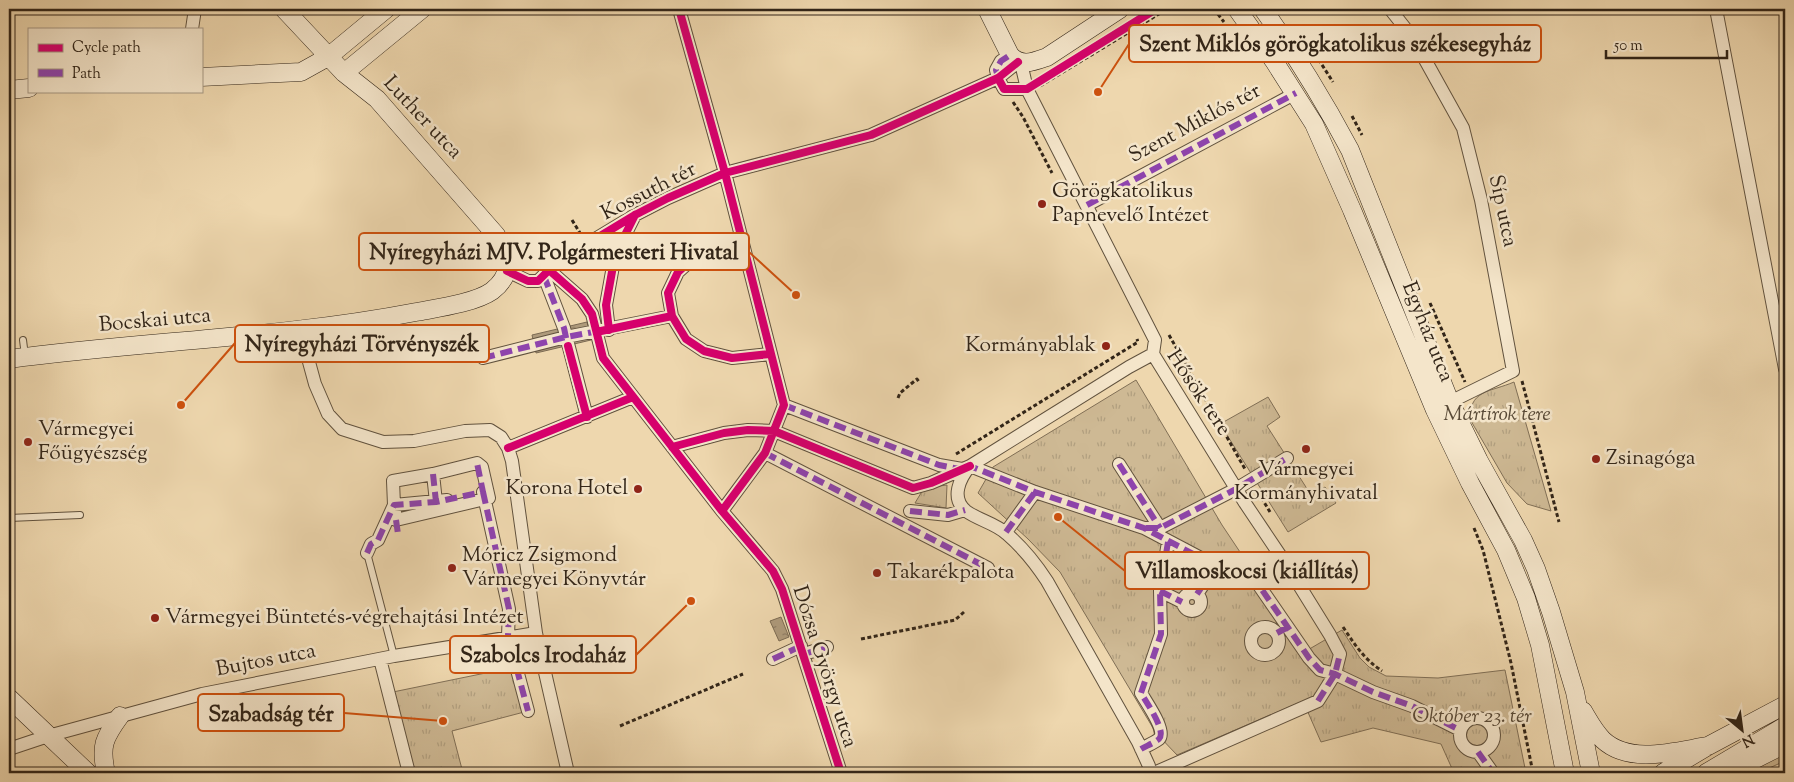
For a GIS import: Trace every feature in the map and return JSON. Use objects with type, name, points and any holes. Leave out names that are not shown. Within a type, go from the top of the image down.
[{"type":"street","points":[[192,28],[195,9]]},
{"type":"street","name":"Luther utca","points":[[284,9],[344,73],[377,99],[496,234],[506,252],[507,271]]},
{"type":"street","points":[[202,77],[302,72],[328,56],[386,9]]},
{"type":"street","points":[[344,73],[422,9]]},
{"type":"street","points":[[678,9],[725,173],[871,135],[998,78]]},
{"type":"street","points":[[987,9],[1016,60],[1027,89],[1088,205],[1155,340],[1153,354]]},
{"type":"street","points":[[1027,89],[1004,90],[996,70],[1002,61],[1034,62],[1047,57],[1120,9]]},
{"type":"street","name":"Egyház utca","points":[[1236,9],[1296,93],[1314,124],[1349,202],[1435,410],[1470,483],[1506,550],[1526,598],[1540,645],[1565,773]]},
{"type":"street","name":"Egyház utca","points":[[1263,9],[1292,50],[1350,150],[1450,402],[1479,461],[1523,540],[1536,569],[1552,612],[1575,692],[1591,773]]},
{"type":"street","name":"Síp utca","points":[[1390,9],[1413,38],[1463,128],[1481,200],[1513,371],[1450,402]]},
{"type":"street","points":[[1716,9],[1785,368]]},
{"type":"street","points":[[9,90],[28,88]]},
{"type":"street","name":"Szent Miklós tér","points":[[1088,205],[1296,93]]},
{"type":"street","name":"Kossuth tér","points":[[546,274],[587,244],[636,215],[668,198],[725,173],[784,405]]},
{"type":"street","points":[[508,448],[633,397],[603,358],[602,331],[615,255],[636,215]]},
{"type":"street","points":[[741,242],[711,248],[698,254],[678,272],[668,294],[672,316],[686,340],[704,352],[732,358],[770,354]]},
{"type":"street","points":[[533,256],[546,274],[566,337],[587,417]]},
{"type":"street","points":[[546,274],[538,281],[528,281],[507,271],[500,283],[491,292],[469,301],[395,316],[305,330],[306,352],[315,384],[328,414],[342,428],[383,442],[414,441],[465,431],[490,430],[501,437],[508,448],[512,461],[536,633],[568,773]]},
{"type":"street","points":[[546,274],[582,299],[602,331]]},
{"type":"street","points":[[483,358],[566,337],[672,316]]},
{"type":"street","name":"Bocskai utca","points":[[17,358],[82,350],[305,330]]},
{"type":"street","name":"Hősök tere","points":[[965,510],[957,493],[961,476],[966,468],[1153,354],[1236,489],[1290,562],[1340,654],[1335,674],[1318,701],[1154,773]]},
{"type":"street","name":"Dózsa György utca","points":[[633,397],[722,511],[772,571],[782,589],[840,773]]},
{"type":"street","points":[[722,511],[765,454],[784,405],[939,465],[966,468],[1144,528],[1216,566],[1236,572],[1258,584],[1283,630],[1320,670],[1335,674],[1373,692],[1412,706],[1460,730]]},
{"type":"street","points":[[672,447],[732,432],[748,430],[774,431],[913,488],[931,483],[966,468]]},
{"type":"street","points":[[765,454],[988,568]]},
{"type":"street","points":[[1144,528],[1160,528],[1236,489],[1288,458]]},
{"type":"street","points":[[394,505],[483,496],[489,498],[482,467],[477,463],[433,474],[393,481],[394,505],[396,520],[483,496]]},
{"type":"street","points":[[1119,464],[1160,528]]},
{"type":"street","points":[[433,474],[436,502]]},
{"type":"street","points":[[1006,532],[1035,492]]},
{"type":"street","points":[[483,496],[508,609],[508,636],[528,711]]},
{"type":"street","points":[[367,553],[371,544],[378,540],[394,505]]},
{"type":"street","points":[[910,510],[948,515],[965,510],[1006,532],[1035,562],[1048,581],[1141,749],[1149,766],[1149,773]]},
{"type":"street","points":[[1141,749],[1158,739],[1162,734],[1161,728],[1141,693],[1161,634],[1160,591],[1168,542]]},
{"type":"street","points":[[1160,591],[1182,602],[1187,610],[1196,610],[1201,603],[1200,597],[1197,594],[1216,566]]},
{"type":"street","name":"Bujtos utca","points":[[9,749],[48,736],[202,694],[394,656],[508,636],[536,633]]},
{"type":"street","points":[[772,659],[802,650],[827,647]]},
{"type":"street","points":[[380,659],[409,773]]},
{"type":"street","points":[[1575,692],[1597,733],[1605,741],[1620,750],[1650,755],[1708,746]]},
{"type":"street","points":[[9,698],[88,773]]},
{"type":"street","points":[[1663,773],[1708,746],[1785,705]]},
{"type":"street","points":[[106,773],[103,751],[104,742],[107,733],[120,716]]},
{"type":"street","points":[[1472,718],[1483,718],[1492,726],[1494,738],[1492,743],[1484,751],[1478,752],[1467,750],[1459,736],[1466,720],[1472,718]]},
{"type":"street","points":[[1706,773],[1785,726]]},
{"type":"street","points":[[1728,773],[1785,744]]},
{"type":"street","points":[[1478,752],[1493,773]]},
{"type":"lane","points":[[17,358],[23,340]]},
{"type":"lane","points":[[9,518],[80,515]]},
{"type":"lane","points":[[367,553],[394,656]]},
{"type":"path","points":[[1027,89],[1156,9]]},
{"type":"path","points":[[1027,89],[1040,86],[1167,9]]},
{"type":"path","points":[[1214,9],[1225,24]]},
{"type":"path","points":[[1040,86],[1044,95]]},
{"type":"path","points":[[1164,328],[1275,520]]},
{"type":"path","points":[[939,465],[1138,342],[1136,336]]},
{"type":"path","points":[[898,398],[900,393],[917,379],[919,382]]},
{"type":"path","points":[[1522,382],[1559,522]]},
{"type":"path","points":[[1471,523],[1483,550],[1511,664],[1533,773]]},
{"type":"path","points":[[861,639],[955,620],[964,612]]},
{"type":"path","points":[[1340,622],[1361,654],[1382,671]]},
{"type":"path","points":[[620,726],[743,674]]},
{"type":"green space","name":"Október 23. tér","points":[[1136,380],[1222,525],[1306,651],[1342,630],[1360,658],[1369,667],[1386,676],[1438,678],[1505,670],[1526,773],[1454,773],[1441,744],[1373,728],[1321,742],[1303,701],[1177,755],[1156,733],[1060,572],[1028,539],[978,493],[993,467]]},
{"type":"green space","name":"Mártírok tere","points":[[1514,382],[1551,511],[1527,504],[1507,483],[1471,421],[1473,403],[1477,398],[1482,394]]},
{"type":"green space","points":[[1268,397],[1280,417],[1267,426],[1311,495],[1325,487],[1336,503],[1288,532],[1220,424]]},
{"type":"green space","points":[[947,485],[946,508],[915,503],[924,488]]},
{"type":"green space","points":[[510,668],[528,711],[452,731],[463,773],[409,773],[388,693]]},
{"type":"green space","points":[[1785,753],[1785,761],[1758,773],[1743,773]]},
{"type":"water","points":[[587,322],[591,340],[536,353],[532,335]]},
{"type":"water","points":[[781,617],[789,637],[779,641],[770,621]]},
{"type":"marked path","points":[[999,81],[996,70],[1001,61],[1010,55]]},
{"type":"marked path","points":[[1087,205],[1296,93]]},
{"type":"marked path","points":[[533,256],[551,273]]},
{"type":"marked path","points":[[544,276],[564,328],[567,342]]},
{"type":"marked path","points":[[483,358],[566,337],[599,331]]},
{"type":"marked path","points":[[784,405],[939,465],[959,469]]},
{"type":"marked path","points":[[765,453],[988,568]]},
{"type":"marked path","points":[[1146,528],[1160,528],[1236,489],[1287,458]]},
{"type":"marked path","points":[[367,553],[371,544],[378,540],[394,505],[436,502],[483,492],[477,463]]},
{"type":"marked path","points":[[1119,464],[1160,528]]},
{"type":"marked path","points":[[966,467],[970,466],[1035,492],[1144,528],[1216,566],[1236,572],[1258,584],[1309,658],[1320,670],[1335,674],[1373,692],[1412,706],[1460,730]]},
{"type":"marked path","points":[[433,474],[436,502]]},
{"type":"marked path","points":[[483,492],[509,609],[508,636],[528,711]]},
{"type":"marked path","points":[[1006,532],[1035,492]]},
{"type":"marked path","points":[[910,511],[948,515],[965,510]]},
{"type":"marked path","points":[[396,520],[398,534]]},
{"type":"marked path","points":[[1141,749],[1159,739],[1161,735],[1158,723],[1141,693],[1161,634],[1160,591],[1168,542]]},
{"type":"marked path","points":[[1197,594],[1216,566]]},
{"type":"marked path","points":[[1160,591],[1182,602]]},
{"type":"marked path","points":[[1277,633],[1288,627]]},
{"type":"marked path","points":[[773,659],[801,646]]},
{"type":"marked path","points":[[804,654],[827,647]]},
{"type":"marked path","points":[[1318,701],[1335,674],[1340,654]]},
{"type":"marked path","points":[[1478,752],[1493,773]]},
{"type":"cycle path","points":[[679,9],[725,173],[784,405],[765,453],[722,511]]},
{"type":"cycle path","points":[[998,78],[1004,89],[1027,89],[1156,9]]},
{"type":"cycle path","points":[[507,271],[528,281],[538,281],[549,270],[587,244],[635,215],[668,198],[725,173],[871,135],[998,78],[1018,62]]},
{"type":"cycle path","points":[[609,330],[606,305],[615,255],[635,215]]},
{"type":"cycle path","points":[[741,242],[711,248],[698,254],[678,272],[668,293],[672,316],[686,339],[704,351],[732,358],[770,354]]},
{"type":"cycle path","points":[[549,270],[582,299],[592,314],[603,358],[722,511],[773,571],[782,589],[841,773]]},
{"type":"cycle path","points":[[601,331],[672,316]]},
{"type":"cycle path","points":[[568,346],[587,417]]},
{"type":"cycle path","points":[[508,448],[633,397]]},
{"type":"cycle path","points":[[672,447],[724,433],[748,430],[774,431],[913,488],[931,483],[970,466]]},
{"type":"place","name":"Szent Miklós görögkatolikus székesegyház","points":[[1098,92]]},
{"type":"place","name":"Görögkatolikus Papnevelő Intézet","points":[[1042,204]]},
{"type":"place","name":"Nyíregyházi MJV. Polgármesteri Hivatal","points":[[796,295]]},
{"type":"place","name":"Kormányablak","points":[[1106,346]]},
{"type":"place","name":"Nyíregyházi Törvényszék","points":[[181,405]]},
{"type":"place","name":"Vármegyei Főügyészség","points":[[28,442]]},
{"type":"place","name":"Vármegyei Kormányhivatal","points":[[1306,449]]},
{"type":"place","name":"Zsinagóga","points":[[1596,459]]},
{"type":"place","name":"Korona Hotel","points":[[638,489]]},
{"type":"place","name":"Villamoskocsi (kiállítás)","points":[[1058,517]]},
{"type":"place","name":"Móricz Zsigmond Vármegyei Könyvtár","points":[[452,568]]},
{"type":"place","name":"Takarékpalota","points":[[877,573]]},
{"type":"place","name":"Szabolcs Irodaház","points":[[691,601]]},
{"type":"place","name":"Vármegyei Büntetés-végrehajtási Intézet","points":[[155,618]]},
{"type":"place","name":"Szabadság tér","points":[[443,721]]}]
